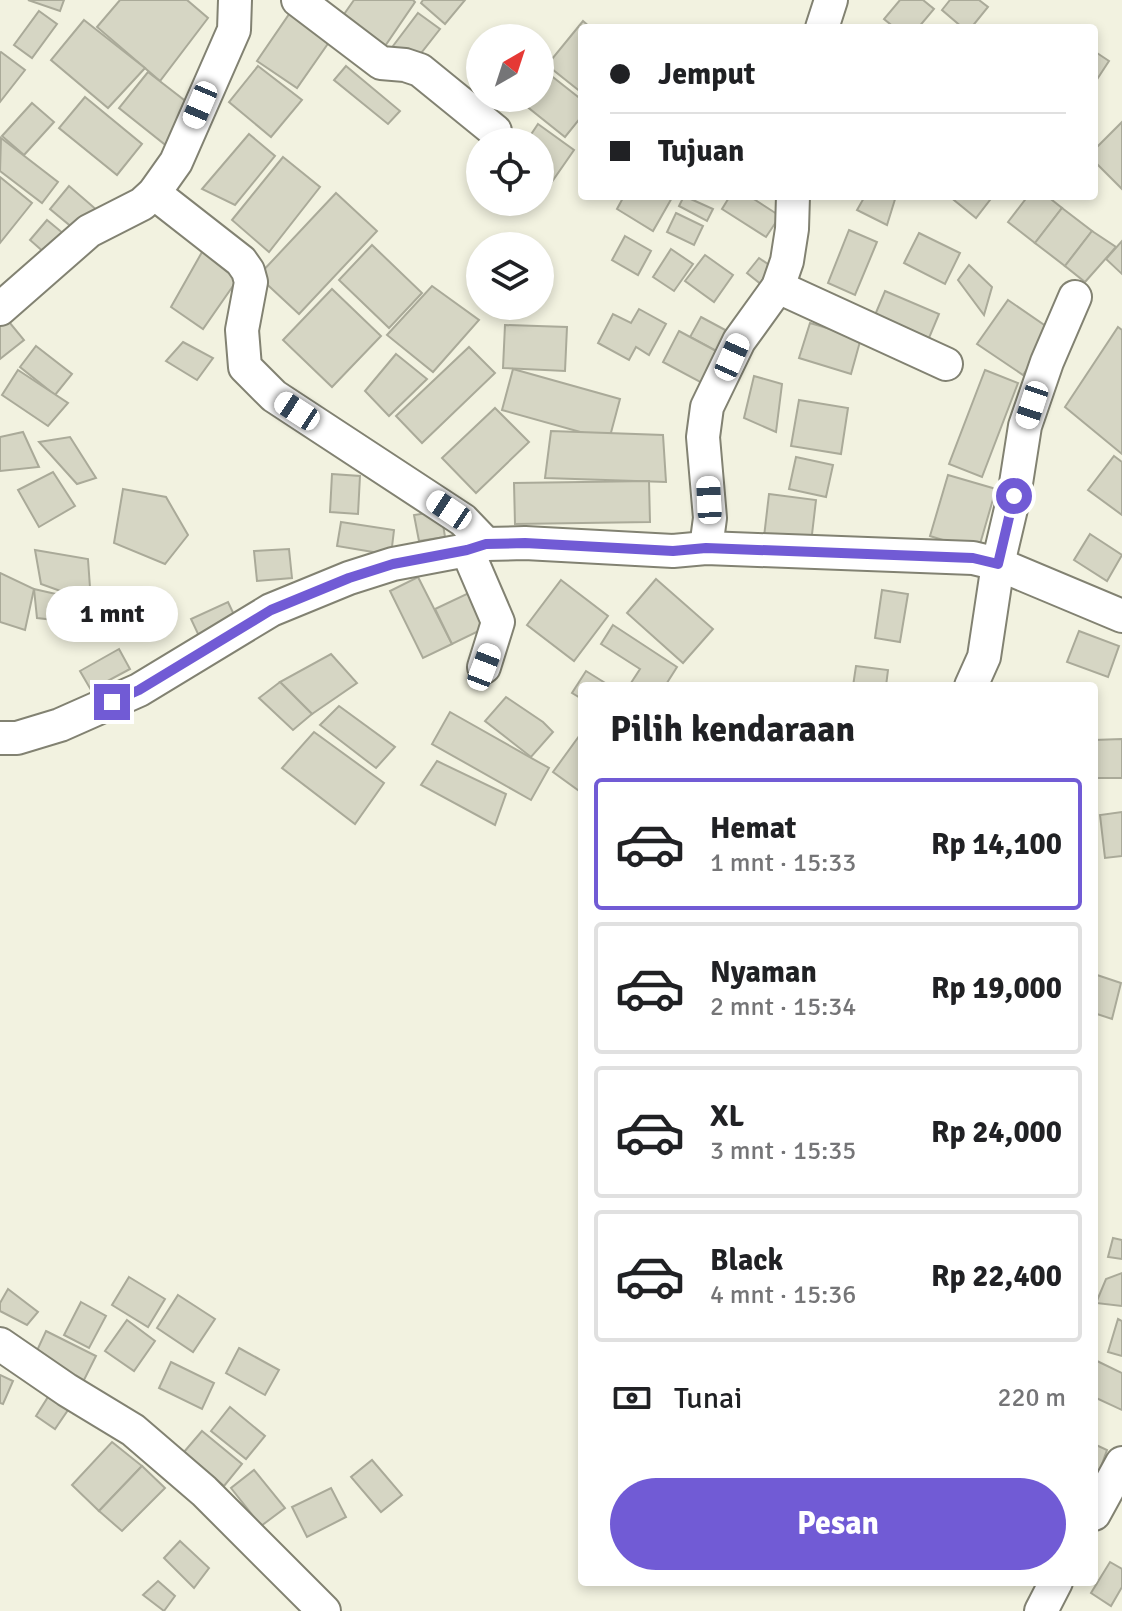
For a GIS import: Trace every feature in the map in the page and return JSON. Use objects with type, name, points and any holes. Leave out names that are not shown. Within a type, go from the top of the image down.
[{"type":"street","points":[[0,309],[89,231],[142,204],[154,193],[176,162],[234,30],[235,0]]},
{"type":"street","points":[[298,0],[381,63],[420,70],[491,128]]},
{"type":"street","points":[[823,24],[831,0]]},
{"type":"street","points":[[154,193],[241,261],[248,271],[251,282],[242,330],[245,367],[257,381],[274,396],[463,520],[477,547],[498,622],[484,667]]},
{"type":"street","points":[[706,548],[710,518],[703,437],[707,407],[739,341],[778,287],[791,240],[793,200]]},
{"type":"street","points":[[778,287],[946,364]]},
{"type":"street","points":[[973,682],[984,657],[998,564],[1014,496],[1025,426],[1047,362],[1075,297]]},
{"type":"street","points":[[0,738],[17,738],[60,725],[139,690],[271,610],[349,578],[393,564],[477,547],[525,543],[673,551],[706,548],[973,558],[998,564],[1122,616]]},
{"type":"street","points":[[0,1344],[133,1430],[204,1491],[324,1611]]},
{"type":"street","points":[[1098,1507],[1122,1463]]},
{"type":"street","points":[[1041,1611],[1054,1586]]},
{"type":"building","points":[[28,0],[64,0],[60,11]]},
{"type":"building","points":[[120,0],[187,0],[208,18],[160,81],[97,27]]},
{"type":"building","points":[[354,0],[415,2],[383,49],[340,20]]},
{"type":"building","points":[[423,0],[465,0],[445,24],[421,3]]},
{"type":"building","points":[[900,0],[923,0],[934,9],[921,24],[890,24],[884,19]]},
{"type":"building","points":[[950,0],[979,0],[988,7],[974,24],[958,24],[942,10]]},
{"type":"building","points":[[294,7],[334,35],[297,88],[257,61]]},
{"type":"building","points":[[39,11],[57,24],[32,58],[14,45]]},
{"type":"building","points":[[418,13],[440,29],[414,62],[393,46]]},
{"type":"building","points":[[84,20],[145,68],[108,108],[51,60]]},
{"type":"building","points":[[578,27],[578,90],[554,71],[554,56]]},
{"type":"building","points":[[0,53],[25,70],[0,102]]},
{"type":"building","points":[[1098,54],[1109,61],[1098,78]]},
{"type":"building","points":[[258,66],[302,100],[271,137],[229,102]]},
{"type":"building","points":[[346,66],[400,111],[388,124],[334,80]]},
{"type":"building","points":[[148,72],[197,110],[168,147],[119,108]]},
{"type":"building","points":[[554,78],[578,97],[578,121],[565,137],[534,112],[554,112]]},
{"type":"building","points":[[85,97],[142,144],[117,175],[59,128]]},
{"type":"building","points":[[32,103],[54,122],[24,155],[2,136]]},
{"type":"building","points":[[1122,122],[1122,189],[1098,165],[1098,146]]},
{"type":"building","points":[[249,134],[275,156],[235,205],[202,189]]},
{"type":"building","points":[[554,136],[574,150],[554,179]]},
{"type":"building","points":[[1,138],[58,182],[42,203],[0,171]]},
{"type":"building","points":[[283,157],[320,187],[269,252],[232,220]]},
{"type":"building","points":[[0,177],[32,203],[0,243]]},
{"type":"building","points":[[69,186],[98,211],[79,233],[50,209]]},
{"type":"building","points":[[336,193],[377,231],[299,314],[258,276]]},
{"type":"building","points":[[622,200],[671,200],[653,231],[617,209]]},
{"type":"building","points":[[682,200],[693,200],[713,209],[707,221],[679,206]]},
{"type":"building","points":[[728,200],[755,200],[780,216],[766,237],[722,209]]},
{"type":"building","points":[[863,200],[895,200],[887,225],[857,210]]},
{"type":"building","points":[[954,200],[990,200],[976,218]]},
{"type":"building","points":[[1025,200],[1052,200],[1062,208],[1035,243],[1008,222]]},
{"type":"building","points":[[1062,208],[1092,231],[1065,266],[1035,243]]},
{"type":"building","points":[[676,213],[703,226],[694,245],[667,232]]},
{"type":"building","points":[[47,220],[64,234],[46,254],[30,240]]},
{"type":"building","points":[[849,230],[877,242],[855,295],[828,283]]},
{"type":"building","points":[[1092,231],[1116,247],[1085,282],[1065,266]]},
{"type":"building","points":[[919,233],[960,253],[945,284],[904,263]]},
{"type":"building","points":[[625,236],[651,251],[638,275],[612,260]]},
{"type":"building","points":[[1122,241],[1122,274],[1106,259]]},
{"type":"building","points":[[206,245],[242,273],[203,329],[171,307]]},
{"type":"building","points":[[372,245],[422,293],[389,328],[339,280]]},
{"type":"building","points":[[671,249],[693,264],[674,291],[653,277]]},
{"type":"building","points":[[705,255],[733,275],[714,302],[685,281]]},
{"type":"building","points":[[759,258],[775,269],[762,285],[747,273]]},
{"type":"building","points":[[969,265],[992,287],[984,315],[958,280]]},
{"type":"building","points":[[432,286],[466,311],[466,320],[479,320],[433,372],[387,335]]},
{"type":"building","points":[[332,289],[381,336],[332,387],[283,340]]},
{"type":"building","points":[[885,291],[939,314],[929,338],[875,315]]},
{"type":"building","points":[[1008,300],[1053,331],[1023,375],[977,344]]},
{"type":"building","points":[[639,309],[666,324],[649,355],[636,347],[629,360],[598,343],[613,314],[631,323]]},
{"type":"building","points":[[5,317],[24,340],[0,359],[0,321]]},
{"type":"building","points":[[701,317],[729,332],[718,352],[690,337]]},
{"type":"building","points":[[810,323],[861,338],[851,374],[799,358]]},
{"type":"building","points":[[505,325],[567,327],[565,371],[503,368]]},
{"type":"building","points":[[1118,327],[1122,330],[1122,454],[1065,407]]},
{"type":"building","points":[[679,331],[718,352],[702,383],[663,362]]},
{"type":"building","points":[[183,342],[213,358],[197,380],[166,361]]},
{"type":"building","points":[[36,346],[72,374],[55,395],[20,367]]},
{"type":"building","points":[[469,347],[495,373],[422,443],[396,416]]},
{"type":"building","points":[[396,354],[427,379],[389,416],[365,391]]},
{"type":"building","points":[[513,369],[620,399],[609,440],[502,410]]},
{"type":"building","points":[[18,370],[68,403],[48,426],[2,395]]},
{"type":"building","points":[[985,370],[1018,383],[982,477],[949,464]]},
{"type":"building","points":[[754,376],[782,384],[776,432],[744,418]]},
{"type":"building","points":[[799,400],[848,408],[841,454],[791,446]]},
{"type":"building","points":[[495,408],[529,442],[476,493],[442,458]]},
{"type":"building","points":[[551,431],[663,435],[666,482],[545,478]]},
{"type":"building","points":[[23,432],[39,467],[0,471],[0,437]]},
{"type":"building","points":[[70,437],[96,478],[77,484],[39,442]]},
{"type":"building","points":[[1114,456],[1122,462],[1122,515],[1088,490]]},
{"type":"building","points":[[796,457],[833,465],[826,497],[789,489]]},
{"type":"building","points":[[53,472],[75,506],[39,527],[18,490]]},
{"type":"building","points":[[332,474],[360,476],[358,514],[330,512]]},
{"type":"building","points":[[948,475],[996,489],[978,551],[930,536]]},
{"type":"building","points":[[649,481],[650,522],[515,524],[514,483]]},
{"type":"building","points":[[123,489],[166,497],[188,535],[165,564],[114,543]]},
{"type":"building","points":[[769,494],[816,500],[811,543],[764,537]]},
{"type":"building","points":[[441,511],[445,537],[419,541],[414,515]]},
{"type":"building","points":[[341,522],[394,530],[391,555],[337,546]]},
{"type":"building","points":[[1090,534],[1122,555],[1107,581],[1074,560]]},
{"type":"building","points":[[289,549],[292,578],[257,581],[254,551]]},
{"type":"building","points":[[35,550],[88,559],[91,602],[41,584]]},
{"type":"building","points":[[0,573],[34,589],[25,630],[0,622]]},
{"type":"building","points":[[418,577],[452,644],[423,658],[390,591]]},
{"type":"building","points":[[656,579],[713,629],[683,663],[627,613]]},
{"type":"building","points":[[561,580],[608,616],[574,661],[527,625]]},
{"type":"building","points":[[34,589],[91,602],[91,624],[37,618]]},
{"type":"building","points":[[882,590],[908,594],[900,642],[875,638]]},
{"type":"building","points":[[473,591],[491,625],[452,644],[435,609]]},
{"type":"building","points":[[99,599],[131,599],[142,612],[102,621]]},
{"type":"building","points":[[228,602],[236,619],[199,636],[191,619]]},
{"type":"building","points":[[613,625],[677,667],[668,682],[632,682],[640,669],[601,644]]},
{"type":"building","points":[[1079,631],[1119,646],[1108,677],[1067,662]]},
{"type":"building","points":[[119,649],[130,669],[91,690],[80,671]]},
{"type":"building","points":[[331,654],[357,683],[312,714],[280,682]]},
{"type":"building","points":[[856,666],[888,670],[886,682],[854,682]]},
{"type":"building","points":[[586,671],[604,682],[579,682]]},
{"type":"building","points":[[280,682],[312,714],[293,730],[259,698]]},
{"type":"building","points":[[506,697],[553,732],[531,757],[485,721]]},
{"type":"building","points":[[339,706],[395,747],[376,768],[320,725]]},
{"type":"building","points":[[450,712],[549,768],[531,800],[432,744]]},
{"type":"building","points":[[314,732],[384,783],[355,824],[282,768]]},
{"type":"building","points":[[578,738],[578,790],[553,772]]},
{"type":"building","points":[[1122,739],[1122,778],[1098,778],[1098,740]]},
{"type":"building","points":[[437,761],[506,794],[495,825],[421,785]]},
{"type":"building","points":[[1122,812],[1122,856],[1105,858],[1100,815]]},
{"type":"building","points":[[1098,975],[1121,983],[1112,1019],[1098,1014]]},
{"type":"building","points":[[1113,1238],[1122,1240],[1122,1259],[1108,1257]]},
{"type":"building","points":[[1122,1273],[1122,1306],[1098,1303],[1106,1279]]},
{"type":"building","points":[[129,1277],[165,1299],[148,1327],[112,1305]]},
{"type":"building","points":[[8,1289],[38,1312],[27,1325],[0,1311],[0,1303]]},
{"type":"building","points":[[178,1295],[215,1319],[193,1352],[157,1328]]},
{"type":"building","points":[[81,1302],[106,1316],[89,1348],[64,1335]]},
{"type":"building","points":[[1118,1319],[1122,1321],[1122,1356],[1108,1352]]},
{"type":"building","points":[[127,1320],[155,1341],[134,1371],[105,1351]]},
{"type":"building","points":[[46,1331],[96,1356],[83,1382],[34,1357]]},
{"type":"building","points":[[239,1348],[279,1370],[265,1395],[226,1373]]},
{"type":"building","points":[[1098,1361],[1122,1373],[1122,1410],[1098,1399]]},
{"type":"building","points":[[171,1362],[214,1383],[202,1409],[159,1388]]},
{"type":"building","points":[[0,1375],[13,1381],[3,1404],[0,1403]]},
{"type":"building","points":[[48,1397],[68,1410],[55,1429],[36,1416]]},
{"type":"building","points":[[230,1407],[265,1436],[246,1459],[211,1431]]},
{"type":"building","points":[[202,1431],[242,1464],[224,1486],[184,1452]]},
{"type":"building","points":[[112,1442],[142,1466],[99,1511],[72,1485]]},
{"type":"building","points":[[1098,1446],[1107,1450],[1098,1475]]},
{"type":"building","points":[[372,1460],[402,1495],[381,1512],[351,1477]]},
{"type":"building","points":[[142,1466],[165,1488],[122,1531],[99,1511]]},
{"type":"building","points":[[254,1470],[285,1508],[261,1526],[231,1488]]},
{"type":"building","points":[[331,1488],[346,1517],[307,1537],[292,1507]]},
{"type":"building","points":[[180,1541],[209,1568],[194,1588],[164,1558]]},
{"type":"building","points":[[1110,1562],[1122,1569],[1122,1587],[1111,1606],[1091,1593]]},
{"type":"building","points":[[158,1581],[175,1596],[164,1611],[143,1595]]},
{"type":"route","points":[[112,702],[139,690],[197,652],[271,610],[349,578],[393,564],[486,544],[525,543],[673,551],[706,548],[973,558],[998,564],[1014,496]]}]
